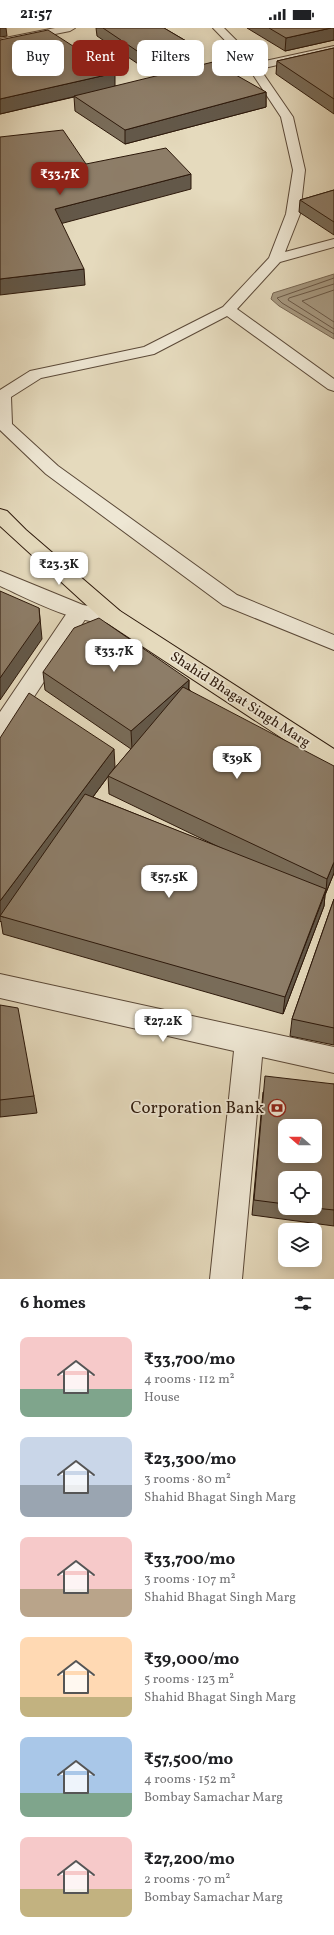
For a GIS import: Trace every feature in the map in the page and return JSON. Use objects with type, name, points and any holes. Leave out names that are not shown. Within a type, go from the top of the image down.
[{"type":"main road","name":"Shahid Bhagat Singh Marg","points":[[0,515],[19,534],[112,616],[334,761]]},
{"type":"street","points":[[0,578],[79,612],[112,616]]},
{"type":"street","points":[[0,730],[79,612]]},
{"type":"street","points":[[0,986],[334,1060]]},
{"type":"street","points":[[226,1279],[249,1041]]},
{"type":"lane","points":[[0,42],[70,28]]},
{"type":"lane","points":[[218,28],[230,40]]},
{"type":"lane","points":[[268,64],[334,49]]},
{"type":"lane","points":[[260,76],[287,117],[299,170],[294,214],[275,260],[228,310],[149,351],[36,374],[3,394],[4,425],[52,470],[230,600],[334,643]]},
{"type":"lane","points":[[275,260],[334,243]]},
{"type":"lane","points":[[228,310],[334,386]]},
{"type":"water","points":[[334,274],[334,339],[279,306],[271,299],[273,293]]},
{"type":"building","points":[[103,28],[164,28],[184,40],[137,40],[137,51],[129,46],[129,40],[121,40]]},
{"type":"building","points":[[269,28],[331,28],[286,38]]},
{"type":"building","points":[[48,30],[64,40],[12,40],[12,76],[64,76],[64,40],[72,45],[72,76],[102,76],[0,99],[0,40]]},
{"type":"building","points":[[334,48],[334,99],[277,61]]},
{"type":"building","points":[[212,62],[212,76],[238,76],[266,92],[125,130],[74,96],[156,76],[204,76],[204,64]]},
{"type":"building","points":[[63,130],[86,164],[166,148],[191,174],[55,209],[84,269],[0,279],[0,137]]},
{"type":"building","points":[[334,190],[334,222],[300,200]]},
{"type":"building","points":[[0,591],[39,608],[40,621],[0,678]]},
{"type":"building","points":[[99,618],[189,680],[131,731],[43,672],[74,628]]},
{"type":"building","points":[[183,687],[334,766],[334,862],[327,879],[108,776]]},
{"type":"building","points":[[29,693],[114,749],[0,901],[0,738]]},
{"type":"building","points":[[85,794],[326,889],[285,997],[0,916]]},
{"type":"building","points":[[334,899],[334,1028],[292,1019]]},
{"type":"building","points":[[0,1005],[18,1008],[34,1096],[0,1100]]},
{"type":"building","points":[[265,1076],[334,1084],[334,1210],[322,1209],[322,1171],[278,1171],[278,1203],[254,1200]]},
{"type":"place","name":"Corporation Bank","points":[[277,1108]]}]
